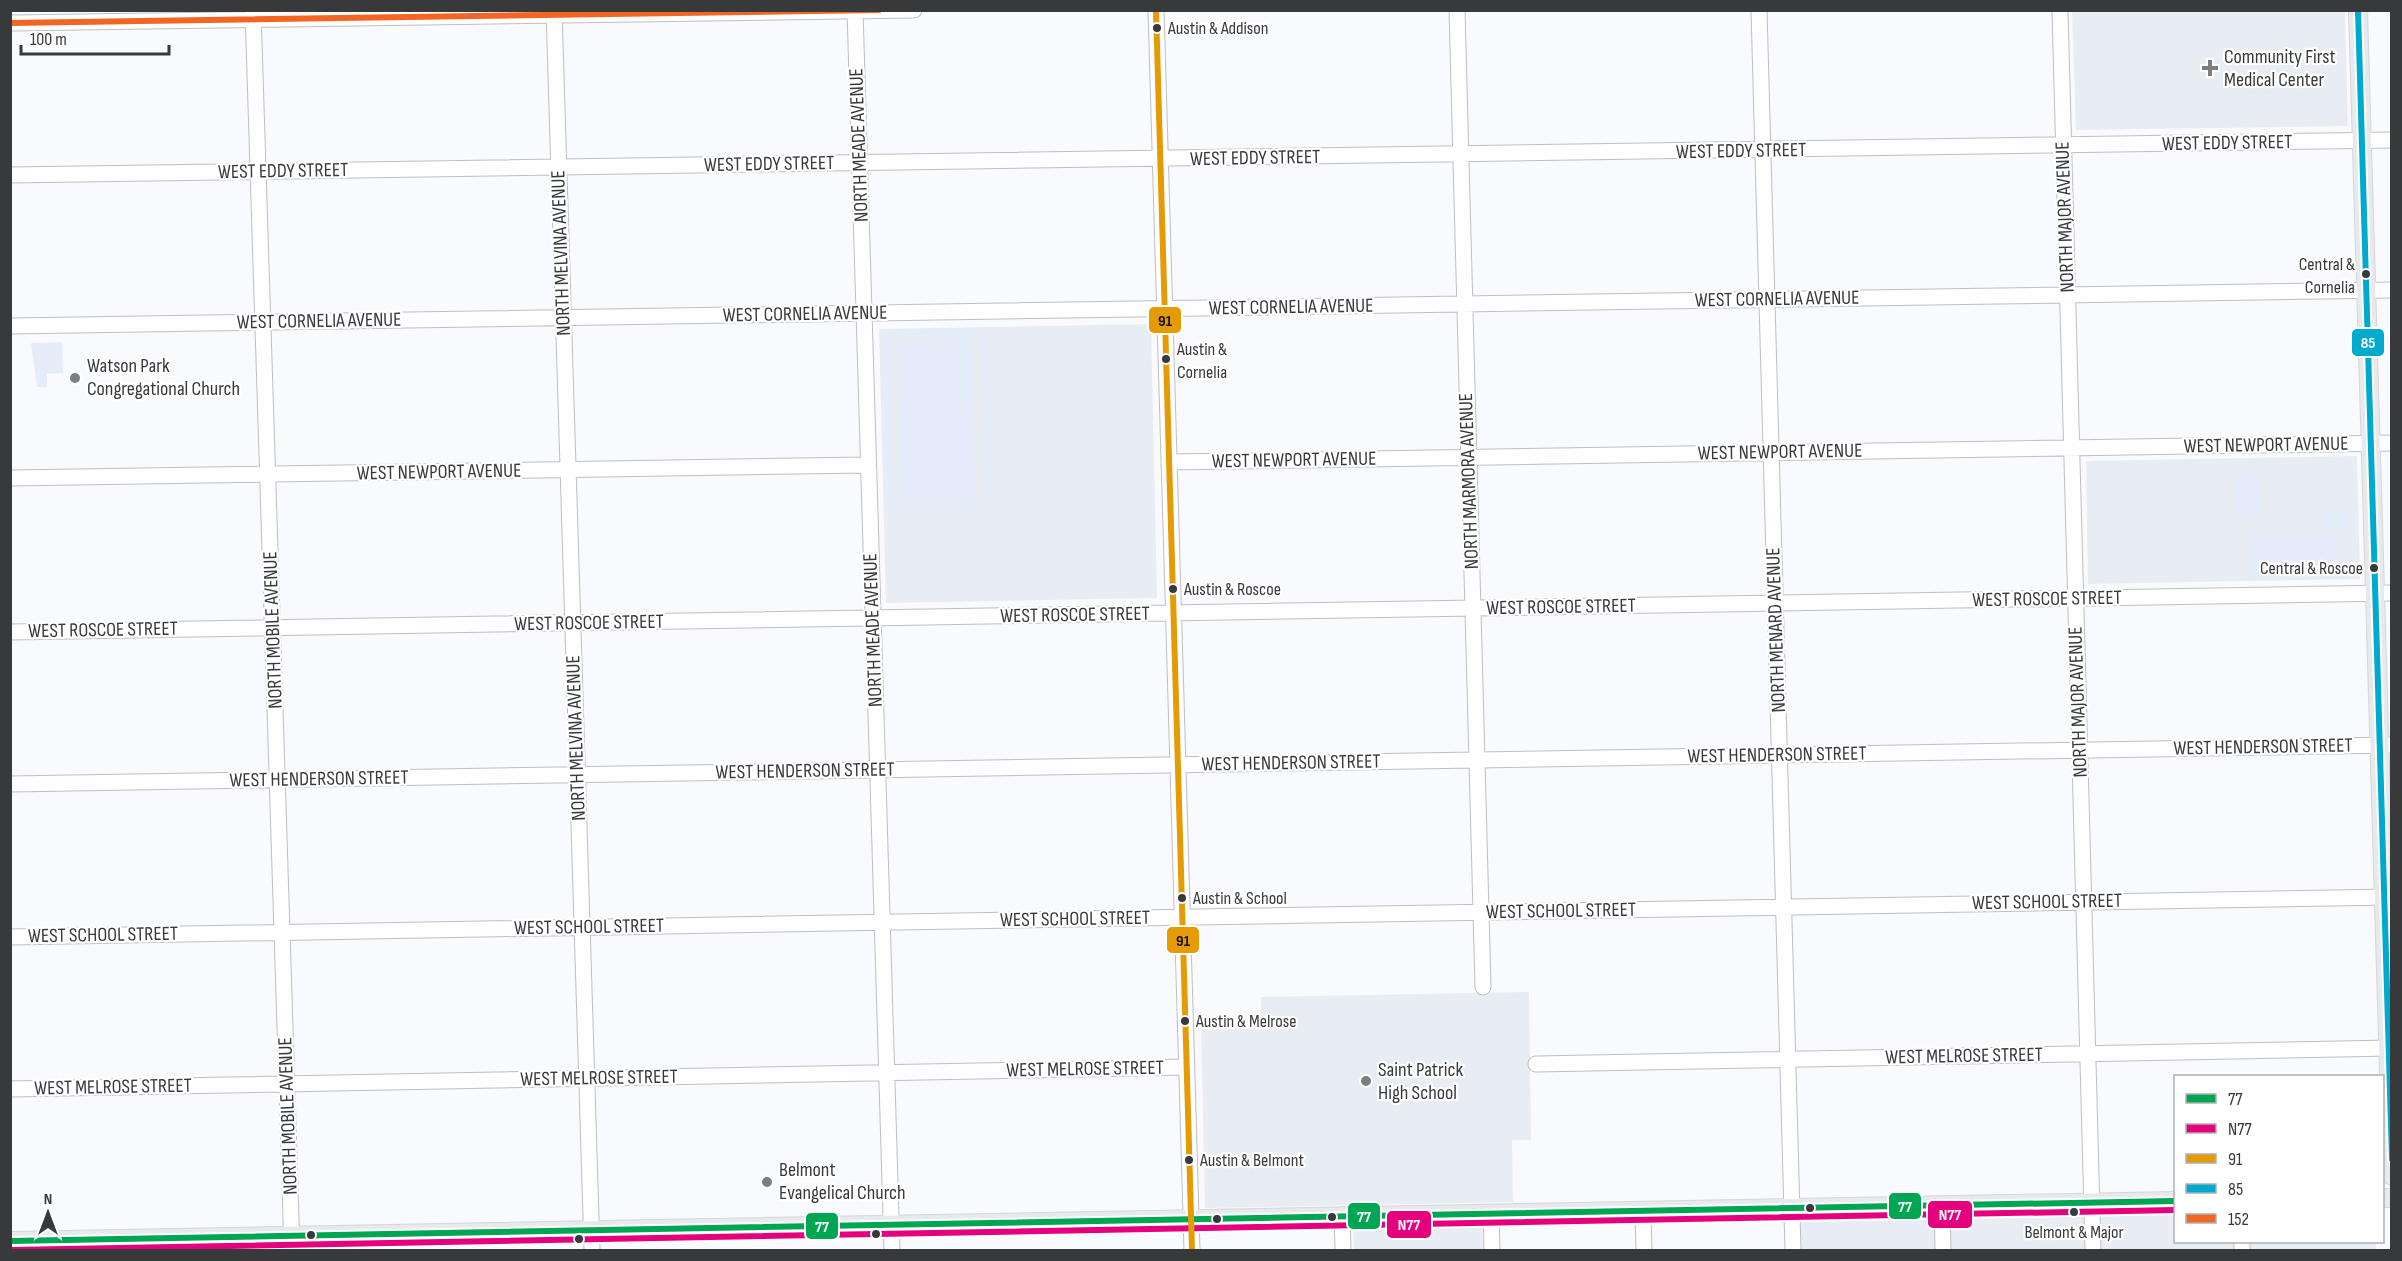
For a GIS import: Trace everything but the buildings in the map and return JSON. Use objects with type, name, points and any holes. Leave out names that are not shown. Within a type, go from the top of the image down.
[{"type":"main road","points":[[2358,10],[2370,444],[2383,593],[2391,1176]]},
{"type":"main road","points":[[10,1241],[292,1243],[591,1230],[2174,1201]]},
{"type":"street","points":[[10,23],[253,15],[914,10]]},
{"type":"street","points":[[1156,10],[1192,1251]]},
{"type":"street","name":"NORTH MARMORA AVENUE","points":[[1457,10],[1483,987]]},
{"type":"street","name":"NORTH MENARD AVENUE","points":[[1759,10],[1792,1251]]},
{"type":"street","name":"NORTH MAJOR AVENUE","points":[[2060,10],[2093,1251]]},
{"type":"street","name":"NORTH MEADE AVENUE","points":[[855,11],[892,1251]]},
{"type":"street","name":"NORTH MELVINA AVENUE","points":[[554,13],[592,1251]]},
{"type":"street","name":"NORTH MOBILE AVENUE","points":[[253,15],[292,1243]]},
{"type":"street","name":"WEST EDDY STREET","points":[[10,175],[2391,140]]},
{"type":"street","name":"WEST CORNELIA AVENUE","points":[[10,326],[2391,290]]},
{"type":"street","name":"WEST NEWPORT AVENUE","points":[[1169,462],[2391,443]]},
{"type":"street","name":"WEST NEWPORT AVENUE","points":[[10,478],[868,465]]},
{"type":"street","name":"WEST ROSCOE STREET","points":[[10,632],[2383,593]]},
{"type":"street","name":"WEST HENDERSON STREET","points":[[10,784],[2385,745]]},
{"type":"street","name":"WEST SCHOOL STREET","points":[[10,936],[2387,897]]},
{"type":"street","name":"WEST MELROSE STREET","points":[[1536,1064],[2390,1048]]},
{"type":"street","name":"WEST MELROSE STREET","points":[[10,1089],[1187,1067]]},
{"type":"street","points":[[1942,1206],[1943,1251]]},
{"type":"street","points":[[1643,1211],[1644,1251]]},
{"type":"street","points":[[1491,1213],[1492,1251]]},
{"type":"street","points":[[1342,1215],[1343,1251]]},
{"type":"shaded area","name":"Community First Medical Center","points":[[2072,11],[2345,11],[2348,126],[2076,130]]},
{"type":"shaded area","points":[[1151,324],[1157,598],[886,603],[879,329]]},
{"type":"shaded area","points":[[970,329],[979,331],[988,346],[993,494],[986,507],[978,511],[895,511],[887,504],[882,341],[890,332]],"holes":[[[973,334],[979,337],[982,345],[985,501],[975,506],[897,507],[891,497],[888,341],[896,335]]]},
{"type":"shaded area","points":[[970,338],[975,502],[902,503],[897,340]]},
{"type":"shaded area","points":[[62,342],[63,373],[47,374],[47,387],[37,387],[31,343]]},
{"type":"shaded area","points":[[2357,456],[2360,579],[2088,584],[2086,461]]},
{"type":"shaded area","points":[[2258,472],[2260,518],[2237,518],[2235,473]]},
{"type":"shaded area","points":[[2347,509],[2348,529],[2325,530],[2324,510]]},
{"type":"shaded area","points":[[2335,534],[2335,574],[2249,575],[2248,535]]},
{"type":"shaded area","name":"Saint Patrick High School","points":[[1529,992],[1531,1140],[1512,1140],[1513,1202],[1205,1208],[1201,1023],[1261,1022],[1261,997]]},
{"type":"shaded area","points":[[2174,1215],[2174,1243],[2376,1243],[2376,1250],[1799,1250],[1799,1222]]},
{"type":"shaded area","points":[[1482,1226],[1483,1250],[1354,1250],[1353,1230]]},
{"type":"transit line","name":"152","points":[[10,23],[879,10]]},
{"type":"transit line","name":"91","points":[[1156,10],[1192,1250]]},
{"type":"transit line","name":"85","points":[[2358,10],[2392,1159]]},
{"type":"transit line","name":"77","points":[[10,1241],[2174,1201]]},
{"type":"transit line","name":"N77","points":[[10,1250],[2174,1210]]},
{"type":"place","name":"Austin & Addison","points":[[1157,28]]},
{"type":"place","name":"Community First Medical Center","points":[[2210,68]]},
{"type":"place","name":"Central & Cornelia","points":[[2366,274]]},
{"type":"place","name":"Austin & Cornelia","points":[[1166,359]]},
{"type":"place","name":"Watson Park Congregational Church","points":[[75,378]]},
{"type":"place","name":"Central & Roscoe","points":[[2374,568]]},
{"type":"place","name":"Austin & Roscoe","points":[[1173,589]]},
{"type":"place","name":"Austin & School","points":[[1182,898]]},
{"type":"place","name":"Austin & Melrose","points":[[1185,1021]]},
{"type":"place","name":"Saint Patrick High School","points":[[1366,1081]]},
{"type":"place","name":"Austin & Belmont","points":[[1189,1160]]},
{"type":"place","name":"Belmont Evangelical Church","points":[[767,1182]]},
{"type":"place","name":"Belmont & Major","points":[[2074,1212]]}]
